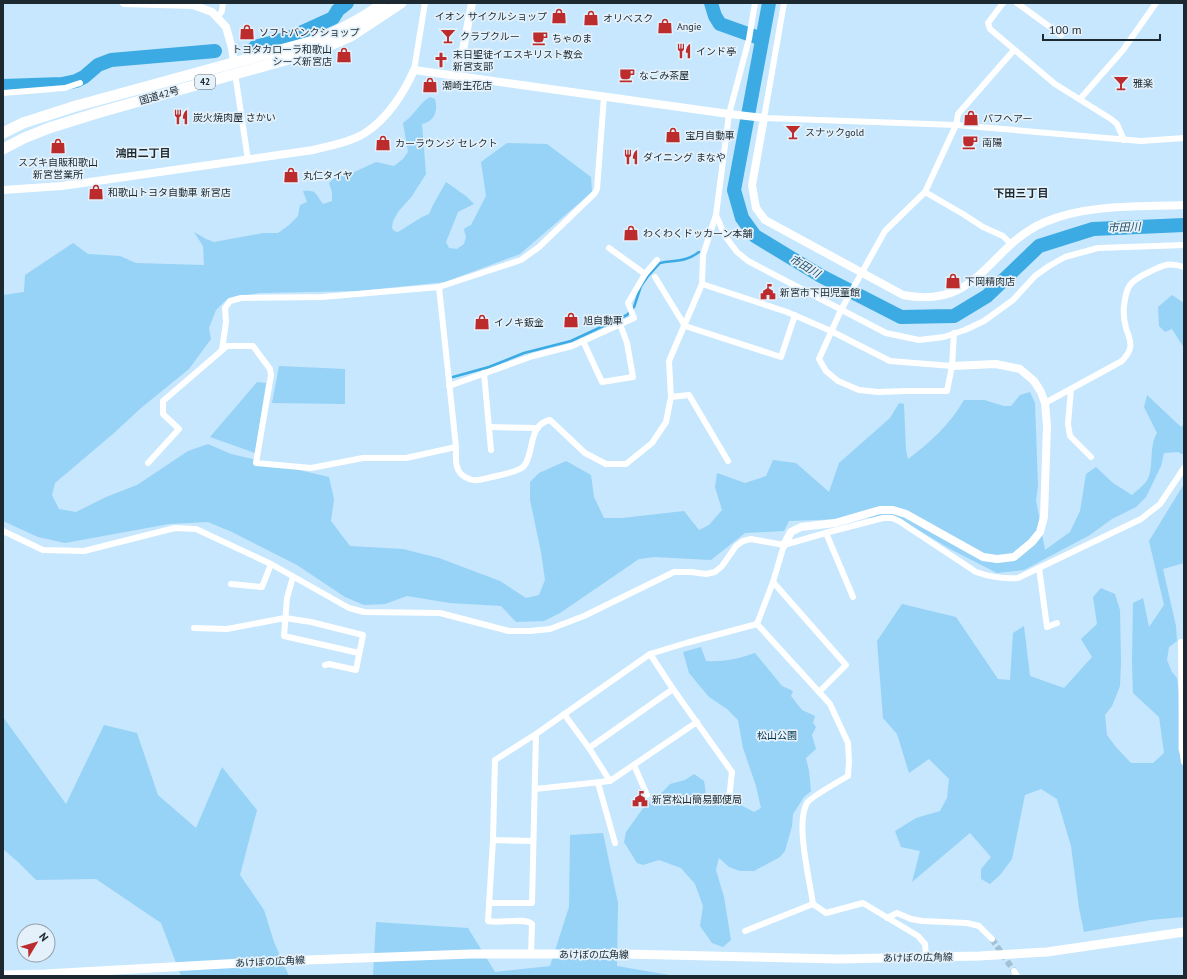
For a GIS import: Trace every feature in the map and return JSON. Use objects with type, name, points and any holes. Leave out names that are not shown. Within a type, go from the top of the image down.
[{"type":"highway","name":"国道42号","points":[[3,149],[24,138],[49,128],[317,40],[347,26],[383,3]]},
{"type":"highway","name":"国道42号","points":[[3,133],[23,123],[76,106],[234,68],[292,58],[351,36],[401,3]]},
{"type":"main road","name":"あけぼの広角線","points":[[3,976],[279,961],[471,954],[624,954],[839,959],[926,957],[1047,952],[1184,932]]},
{"type":"street","points":[[124,3],[193,5],[212,12],[226,27],[232,48],[248,160]]},
{"type":"street","points":[[217,18],[222,11],[223,3]]},
{"type":"street","points":[[3,190],[62,186],[313,150],[339,144],[365,133],[381,120],[393,106],[409,82],[414,70],[425,3]]},
{"type":"street","points":[[458,76],[472,3]]},
{"type":"street","points":[[439,287],[456,447],[456,466],[464,476],[473,481],[508,473],[523,467],[529,458],[530,444],[535,431],[544,421],[550,420],[584,453],[606,464],[626,464],[652,443],[666,422],[671,397],[669,361],[702,284],[703,255],[716,215],[732,114],[749,39],[755,3]]},
{"type":"street","points":[[784,3],[752,185],[756,208],[765,220],[903,295],[916,298],[934,298],[957,290],[973,282],[1011,244],[1034,227],[1045,222],[1089,210],[1184,204]]},
{"type":"street","points":[[1003,3],[988,23],[990,28],[1055,84],[1116,124],[1124,140]]},
{"type":"street","points":[[1017,3],[1061,35]]},
{"type":"street","points":[[1080,99],[1123,50],[1156,3]]},
{"type":"street","points":[[954,333],[952,366],[947,391],[907,390],[878,392],[859,390],[838,381],[826,371],[818,359],[841,310],[885,231],[925,192],[956,125],[958,114],[1014,50]]},
{"type":"street","points":[[414,70],[764,118],[956,125],[1141,141],[1184,138]]},
{"type":"street","points":[[3,93],[65,88],[80,83]]},
{"type":"street","points":[[222,350],[226,322],[225,308],[230,301],[241,298],[322,297],[439,287],[521,260],[539,247],[595,193],[597,188],[604,97]]},
{"type":"street","points":[[925,192],[983,227],[1002,236],[1011,244]]},
{"type":"street","points":[[716,215],[725,236],[737,252],[748,261],[886,333],[919,340],[944,336],[984,321],[1013,300],[1035,276],[1065,257],[1098,248],[1184,245]]},
{"type":"street","points":[[609,248],[644,274]]},
{"type":"street","points":[[449,386],[533,356],[572,346],[634,318],[628,303],[644,274],[657,260]]},
{"type":"street","points":[[1045,403],[1122,361],[1128,355],[1131,347],[1130,338],[1123,318],[1126,292],[1130,284],[1141,276],[1162,266],[1173,264],[1184,267]]},
{"type":"street","points":[[655,277],[685,326],[781,357],[795,316]]},
{"type":"street","points":[[702,284],[795,316],[831,331],[890,360],[952,366],[996,364],[1020,369],[1034,381],[1041,392],[1045,403],[1047,426],[1044,517],[1040,532],[1032,542],[1014,557],[997,559],[983,557],[906,514],[893,510],[880,510],[835,523],[801,527],[791,532],[784,545],[773,582],[757,624]]},
{"type":"street","points":[[583,341],[602,382],[633,377],[627,343],[620,324]]},
{"type":"street","points":[[148,463],[179,429],[163,414],[163,401],[227,346],[254,346],[270,369],[271,376],[256,463],[311,468],[363,458],[406,458],[456,447]]},
{"type":"street","points":[[484,373],[490,450]]},
{"type":"street","points":[[1071,389],[1068,424],[1070,436],[1091,457]]},
{"type":"street","points":[[671,397],[689,395],[728,461]]},
{"type":"street","points":[[489,427],[538,428]]},
{"type":"street","points":[[3,531],[43,550],[84,551],[175,528],[196,529],[271,564],[350,608],[364,612],[440,613],[509,631],[530,631],[550,629],[584,616],[674,572],[706,574],[715,572],[722,566],[736,546],[743,540],[751,539],[784,545],[883,518],[892,518],[900,521],[976,572],[1001,579],[1018,578],[1141,519],[1160,504],[1184,468]]},
{"type":"street","points":[[826,533],[853,597]]},
{"type":"street","points":[[231,584],[262,587],[271,564]]},
{"type":"street","points":[[1039,568],[1047,627],[1057,623]]},
{"type":"street","points":[[293,577],[287,598],[284,636],[359,653]]},
{"type":"street","points":[[773,582],[846,665],[819,692]]},
{"type":"street","points":[[194,628],[228,629],[285,618],[311,622],[363,635],[356,670],[329,664],[325,665]]},
{"type":"street","points":[[531,954],[532,924],[524,921],[488,922],[493,840],[495,760],[536,734],[650,654],[757,624]]},
{"type":"street","points":[[757,624],[830,704],[848,743],[848,776],[807,802],[803,815],[802,832],[814,904],[826,913],[863,903],[918,936],[925,944],[926,957]]},
{"type":"street","points":[[1181,642],[1182,748],[1184,762]]},
{"type":"street","points":[[650,654],[732,772],[729,799]]},
{"type":"street","points":[[589,748],[673,689]]},
{"type":"street","points":[[564,714],[589,748],[610,781]]},
{"type":"street","points":[[535,789],[610,781],[697,722]]},
{"type":"street","points":[[489,902],[532,903],[536,734]]},
{"type":"street","points":[[634,765],[647,795]]},
{"type":"street","points":[[598,783],[615,843]]},
{"type":"street","points":[[493,840],[533,841]]},
{"type":"street","points":[[745,931],[814,904]]},
{"type":"street","points":[[886,918],[897,913],[911,919],[922,921],[967,923],[979,926],[992,939]]},
{"type":"green space","points":[[430,97],[435,99],[436,111],[430,121],[422,124],[426,174],[412,196],[398,212],[393,221],[392,228],[394,231],[398,232],[429,214],[446,182],[466,196],[474,204],[458,212],[446,242],[449,248],[457,249],[464,244],[466,237],[464,230],[471,225],[486,196],[481,162],[507,143],[547,144],[591,177],[592,192],[520,254],[445,282],[359,291],[259,293],[227,299],[216,310],[209,328],[211,339],[189,369],[141,408],[55,483],[52,495],[59,509],[76,512],[106,497],[137,485],[188,451],[208,444],[231,454],[329,477],[334,499],[331,521],[350,546],[403,549],[439,558],[500,581],[526,598],[539,595],[545,580],[541,552],[530,500],[530,482],[539,473],[566,461],[591,475],[594,497],[604,518],[622,518],[684,511],[699,530],[709,525],[722,510],[715,487],[717,473],[745,483],[766,476],[773,460],[796,463],[829,492],[839,463],[890,418],[899,403],[904,404],[906,450],[908,459],[939,432],[953,417],[964,400],[984,400],[1004,406],[1011,406],[1020,395],[1030,392],[1035,403],[1038,486],[1036,500],[1045,550],[1070,532],[1080,511],[1086,474],[1096,467],[1113,483],[1132,495],[1146,482],[1149,477],[1154,439],[1157,433],[1144,407],[1147,395],[1181,427],[1184,424],[1184,455],[1178,452],[1164,453],[1161,466],[1146,497],[1136,507],[1112,519],[1090,535],[1024,570],[997,573],[952,550],[896,517],[789,521],[784,531],[745,533],[711,560],[655,557],[639,559],[560,613],[544,621],[516,622],[501,606],[450,603],[407,596],[385,604],[364,605],[345,597],[297,565],[232,532],[208,522],[169,524],[65,543],[38,537],[3,521],[3,295],[24,292],[25,275],[73,243],[88,254],[120,256],[136,263],[204,265],[203,246],[194,232],[214,242],[263,233],[278,233],[298,216],[300,205],[307,202],[303,191],[314,192],[323,204],[332,201],[332,192],[329,183],[334,178],[350,174],[376,162],[394,166],[403,159],[408,152],[403,123]]},
{"type":"green space","points":[[1172,295],[1184,303],[1184,348],[1172,329],[1165,332],[1159,326],[1158,307]]},
{"type":"green space","points":[[279,366],[345,369],[345,404],[272,403]]},
{"type":"green space","points":[[257,382],[266,383],[255,453],[210,437]]},
{"type":"green space","points":[[1184,484],[1184,563],[1163,569],[1176,626],[1177,641],[1169,647],[1167,660],[1172,672],[1177,678],[1179,694],[1178,749],[1184,766],[1184,917],[1150,920],[1084,932],[1079,908],[1071,846],[1057,799],[1041,789],[1025,795],[1012,859],[1000,875],[990,884],[981,879],[981,869],[991,857],[970,833],[912,882],[920,851],[901,847],[895,831],[916,818],[940,811],[947,798],[949,779],[929,759],[909,773],[897,734],[883,718],[877,641],[902,604],[956,617],[998,679],[1010,680],[1013,633],[1024,626],[1030,676],[1064,688],[1092,657],[1081,639],[1097,624],[1093,597],[1101,588],[1115,594],[1120,610],[1120,686],[1112,706],[1105,715],[1107,735],[1131,763],[1153,763],[1164,753],[1159,717],[1133,693],[1133,603],[1143,598],[1149,627],[1164,605],[1149,541]]},
{"type":"green space","name":"松山公園","points":[[701,647],[706,661],[731,660],[755,653],[782,686],[793,691],[791,696],[802,710],[815,716],[813,723],[816,727],[812,735],[816,749],[806,758],[811,791],[804,797],[793,814],[792,826],[785,851],[780,857],[754,871],[740,871],[729,867],[719,858],[716,870],[724,897],[731,940],[723,947],[712,943],[700,926],[703,906],[695,884],[681,868],[659,860],[643,865],[637,863],[624,842],[626,832],[646,804],[657,798],[670,784],[685,780],[694,774],[704,781],[706,794],[719,804],[728,806],[735,802],[754,812],[761,808],[756,786],[743,748],[738,720],[727,709],[709,697],[689,673],[683,652]]},
{"type":"green space","points":[[3,717],[66,804],[104,725],[137,733],[158,795],[196,828],[222,767],[257,810],[240,875],[264,910],[274,942],[289,976],[181,976],[161,923],[96,879],[36,880],[3,849]]},
{"type":"green space","points":[[603,833],[618,903],[617,966],[675,976],[373,976],[376,922],[468,928],[495,972],[550,966],[569,907],[570,835]]},
{"type":"waterway","points":[[255,47],[289,38],[333,18],[338,10],[347,3]]},
{"type":"waterway","points":[[711,3],[715,16],[720,24],[762,39]]},
{"type":"waterway","name":"市田川","points":[[769,3],[734,190],[742,218],[755,236],[821,276],[901,317],[954,316],[987,296],[1039,246],[1093,229],[1184,225]]},
{"type":"waterway","points":[[3,86],[62,84],[76,81],[84,77],[98,65],[111,60],[215,51]]},
{"type":"waterway","points":[[453,377],[489,367],[524,353],[571,341],[627,315],[634,307],[641,286],[660,263],[690,258],[699,252]]},
{"type":"tunnel","points":[[992,939],[1014,971]]},
{"type":"place","name":"イオン サイクルショップ","points":[[559,16]]},
{"type":"place","name":"オリベスク","points":[[591,18]]},
{"type":"place","name":"Angie","points":[[665,26]]},
{"type":"place","name":"ソフトバンクショップ","points":[[247,32]]},
{"type":"place","name":"クラブクルー","points":[[448,36]]},
{"type":"place","name":"ちゃのま","points":[[540,38]]},
{"type":"place","name":"インド亭","points":[[684,51]]},
{"type":"place","name":"トヨタカローラ和歌山 シーズ新宮店","points":[[344,55]]},
{"type":"place","name":"末日聖徒イエスキリスト教会 新宮支部","points":[[441,60]]},
{"type":"place","name":"なごみ茶屋","points":[[627,75]]},
{"type":"place","name":"雅楽","points":[[1121,83]]},
{"type":"place","name":"潮崎生花店","points":[[430,85]]},
{"type":"place","name":"炭火焼肉屋 さかい","points":[[181,117]]},
{"type":"place","name":"パフヘアー","points":[[971,118]]},
{"type":"place","name":"スナックgold","points":[[793,132]]},
{"type":"place","name":"宝月自動車","points":[[673,135]]},
{"type":"place","name":"南陽","points":[[970,142]]},
{"type":"place","name":"カーラウンジ セレクト","points":[[383,143]]},
{"type":"place","name":"スズキ自販和歌山 新宮営業所","points":[[58,146]]},
{"type":"place","name":"ダイニング まなや","points":[[631,157]]},
{"type":"place","name":"丸仁タイヤ","points":[[291,175]]},
{"type":"place","name":"和歌山トヨタ自動車 新宮店","points":[[96,192]]},
{"type":"place","name":"わくわくドッカーン本舗","points":[[631,233]]},
{"type":"place","name":"下岡精肉店","points":[[953,281]]},
{"type":"place","name":"新宮市下田児童館","points":[[768,292]]},
{"type":"place","name":"旭自動車","points":[[571,320]]},
{"type":"place","name":"イノキ鈑金","points":[[482,322]]},
{"type":"place","name":"新宮松山簡易郵便局","points":[[640,799]]},
{"type":"district","name":"鴻田二丁目","points":[[143,153]]},
{"type":"district","name":"下田三丁目","points":[[1021,193]]}]
